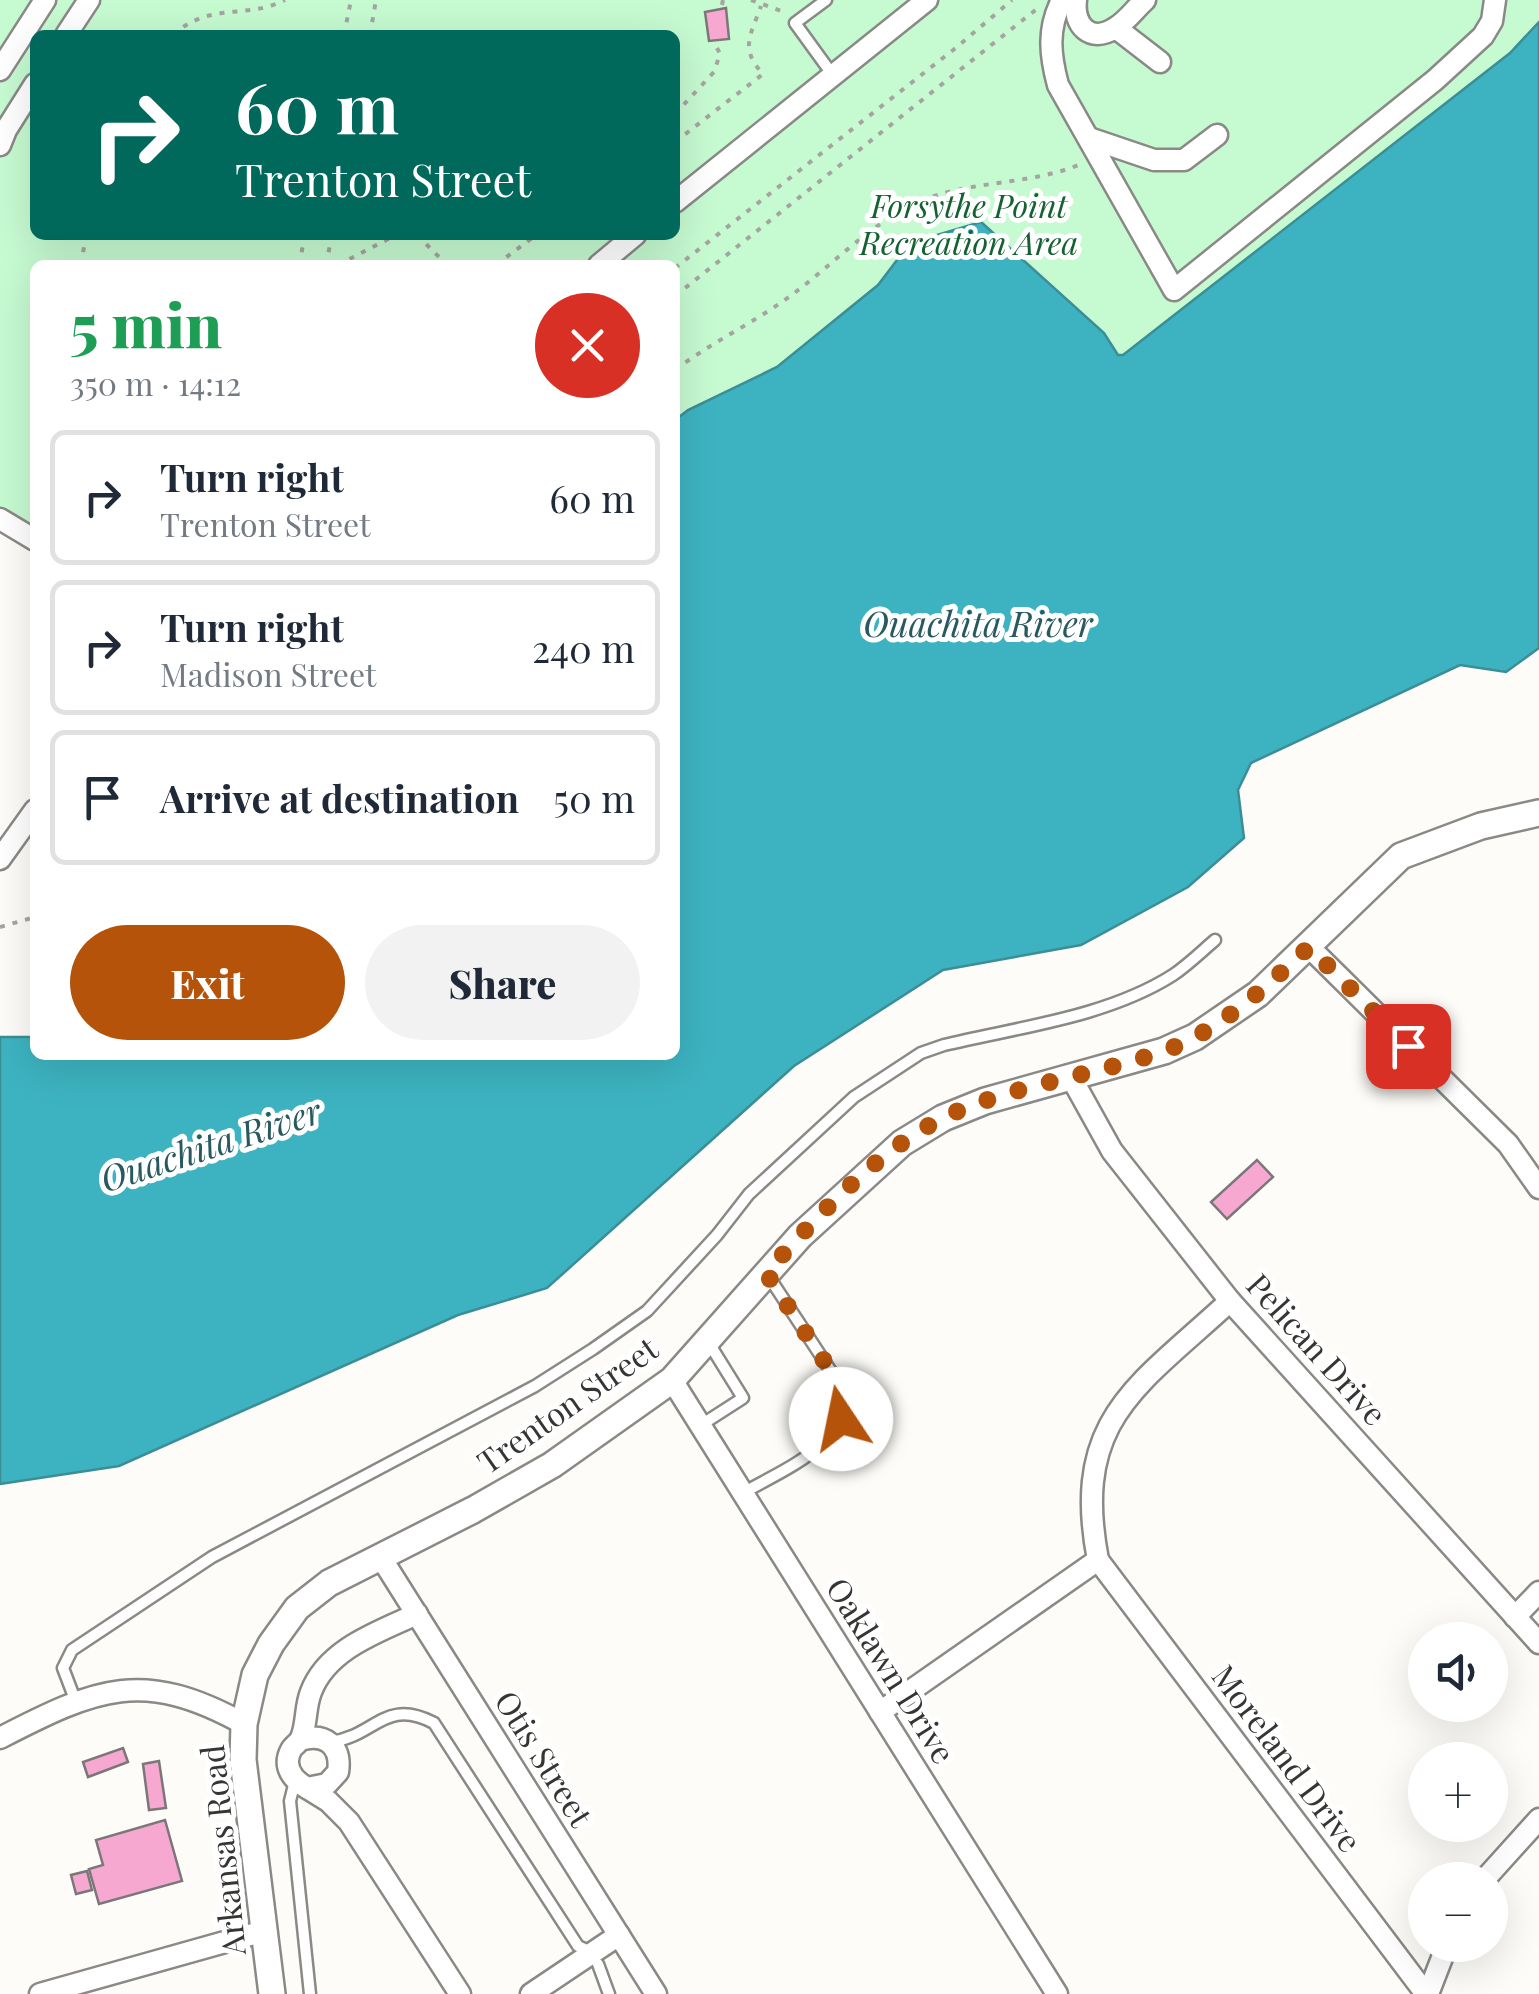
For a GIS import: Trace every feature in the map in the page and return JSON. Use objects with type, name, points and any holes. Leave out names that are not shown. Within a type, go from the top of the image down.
[{"type":"street","points":[[0,70],[48,0],[83,8],[69,30]]},
{"type":"street","points":[[680,198],[927,0]]},
{"type":"street","points":[[1062,0],[1054,18],[1050,53],[1058,86],[1174,290],[1435,80],[1483,36],[1492,20],[1495,0]]},
{"type":"street","points":[[1076,0],[1076,18],[1089,34],[1116,28],[1145,0]]},
{"type":"street","points":[[1116,28],[1160,62]]},
{"type":"street","points":[[0,145],[30,92]]},
{"type":"street","points":[[1094,147],[1154,160],[1184,160],[1217,135]]},
{"type":"street","points":[[605,260],[629,240]]},
{"type":"street","points":[[0,520],[30,537]]},
{"type":"street","name":"Trenton Street","points":[[271,1644],[297,1608],[329,1583],[552,1465],[672,1380],[766,1273],[849,1188],[902,1143],[943,1118],[985,1102],[1164,1052],[1195,1036],[1258,994],[1401,856],[1481,826],[1539,813]]},
{"type":"street","points":[[0,859],[30,817]]},
{"type":"street","points":[[1309,947],[1508,1144],[1539,1188]]},
{"type":"street","name":"Pelican Drive","points":[[1072,1079],[1112,1151],[1230,1301],[1539,1643]]},
{"type":"street","points":[[880,1712],[1098,1560],[1090,1517],[1092,1470],[1105,1432],[1126,1397],[1230,1301]]},
{"type":"street","name":"Oaklawn Drive","points":[[672,1380],[1057,1994]]},
{"type":"street","name":"Otis Street","points":[[380,1556],[656,1994]]},
{"type":"street","name":"Moreland Drive","points":[[1098,1560],[1427,1994]]},
{"type":"street","points":[[1515,1617],[1539,1592]]},
{"type":"street","points":[[416,1614],[364,1638],[332,1660],[312,1686],[300,1740],[288,1759],[290,1774],[328,1801],[349,1822],[460,1994]]},
{"type":"street","name":"Arkansas Road","points":[[271,1644],[255,1675],[244,1724],[243,1760],[272,1994]]},
{"type":"street","points":[[0,1738],[76,1702],[101,1693],[132,1689],[165,1691],[205,1702],[244,1724]]},
{"type":"street","points":[[300,1740],[316,1736],[330,1742],[339,1755],[338,1772],[327,1784],[301,1784]]},
{"type":"street","points":[[1500,1862],[1539,1819]]},
{"type":"street","points":[[40,1994],[264,1931]]},
{"type":"street","points":[[531,1994],[623,1941]]},
{"type":"street","points":[[544,1994],[595,1958]]},
{"type":"street","points":[[1427,1994],[1440,1962]]},
{"type":"lane","points":[[826,0],[795,23],[832,74]]},
{"type":"lane","points":[[76,1702],[63,1668],[72,1650],[212,1557],[535,1386],[647,1311],[774,1168],[888,1072],[944,1045],[1131,996],[1172,976],[1215,940]]},
{"type":"lane","points":[[743,1493],[830,1437],[841,1419],[844,1399],[840,1385],[766,1273]]},
{"type":"lane","points":[[700,1425],[743,1398],[707,1340]]},
{"type":"lane","points":[[330,1742],[344,1740],[398,1713],[408,1712],[434,1724],[578,1946],[595,1958],[610,1994]]},
{"type":"lane","points":[[301,1784],[290,1801],[310,1994]]},
{"type":"path","points":[[180,30],[216,12],[272,6],[285,0]]},
{"type":"path","points":[[345,30],[351,0]]},
{"type":"path","points":[[371,30],[376,0]]},
{"type":"path","points":[[751,0],[805,16]]},
{"type":"path","points":[[680,264],[1012,0]]},
{"type":"path","points":[[680,292],[1050,0]]},
{"type":"path","points":[[680,138],[763,74],[751,61],[748,41],[761,6]]},
{"type":"path","points":[[680,109],[714,72],[720,54],[716,46]]},
{"type":"path","points":[[680,367],[782,302],[852,244],[924,200],[1053,176],[1094,147]]},
{"type":"path","points":[[348,260],[386,240]]},
{"type":"path","points":[[422,240],[440,260]]},
{"type":"path","points":[[503,260],[529,240]]},
{"type":"path","points":[[0,927],[30,918]]},
{"type":"green space","name":"Forsythe Point Recreation Area","points":[[0,0],[1539,0],[1539,35],[978,477],[680,694],[680,260],[30,260],[30,537],[0,519]]},
{"type":"water","name":"Ouachita River","points":[[1539,22],[1539,648],[1506,672],[1460,665],[1251,763],[1238,790],[1244,838],[1188,887],[1081,945],[943,970],[794,1066],[547,1288],[458,1315],[119,1466],[0,1484],[0,1037],[30,1037],[30,1060],[680,1060],[680,416],[777,367],[878,285],[910,243],[981,222],[1104,333],[1118,355],[1123,355],[1510,53]]},
{"type":"building","points":[[726,8],[729,39],[709,41],[705,12]]},
{"type":"building","points":[[1257,1160],[1273,1177],[1227,1219],[1211,1202]]},
{"type":"building","points":[[123,1748],[128,1762],[88,1777],[83,1762]]},
{"type":"building","points":[[159,1761],[166,1808],[149,1810],[143,1764]]},
{"type":"building","points":[[165,1820],[182,1881],[99,1904],[89,1869],[103,1865],[96,1840]]},
{"type":"building","points":[[87,1871],[92,1890],[76,1894],[71,1875]]},
{"type":"route","points":[[841,1419],[844,1399],[840,1385],[766,1273],[849,1188],[902,1143],[943,1118],[985,1102],[1164,1052],[1232,1014],[1309,947],[1408,1046]]}]
